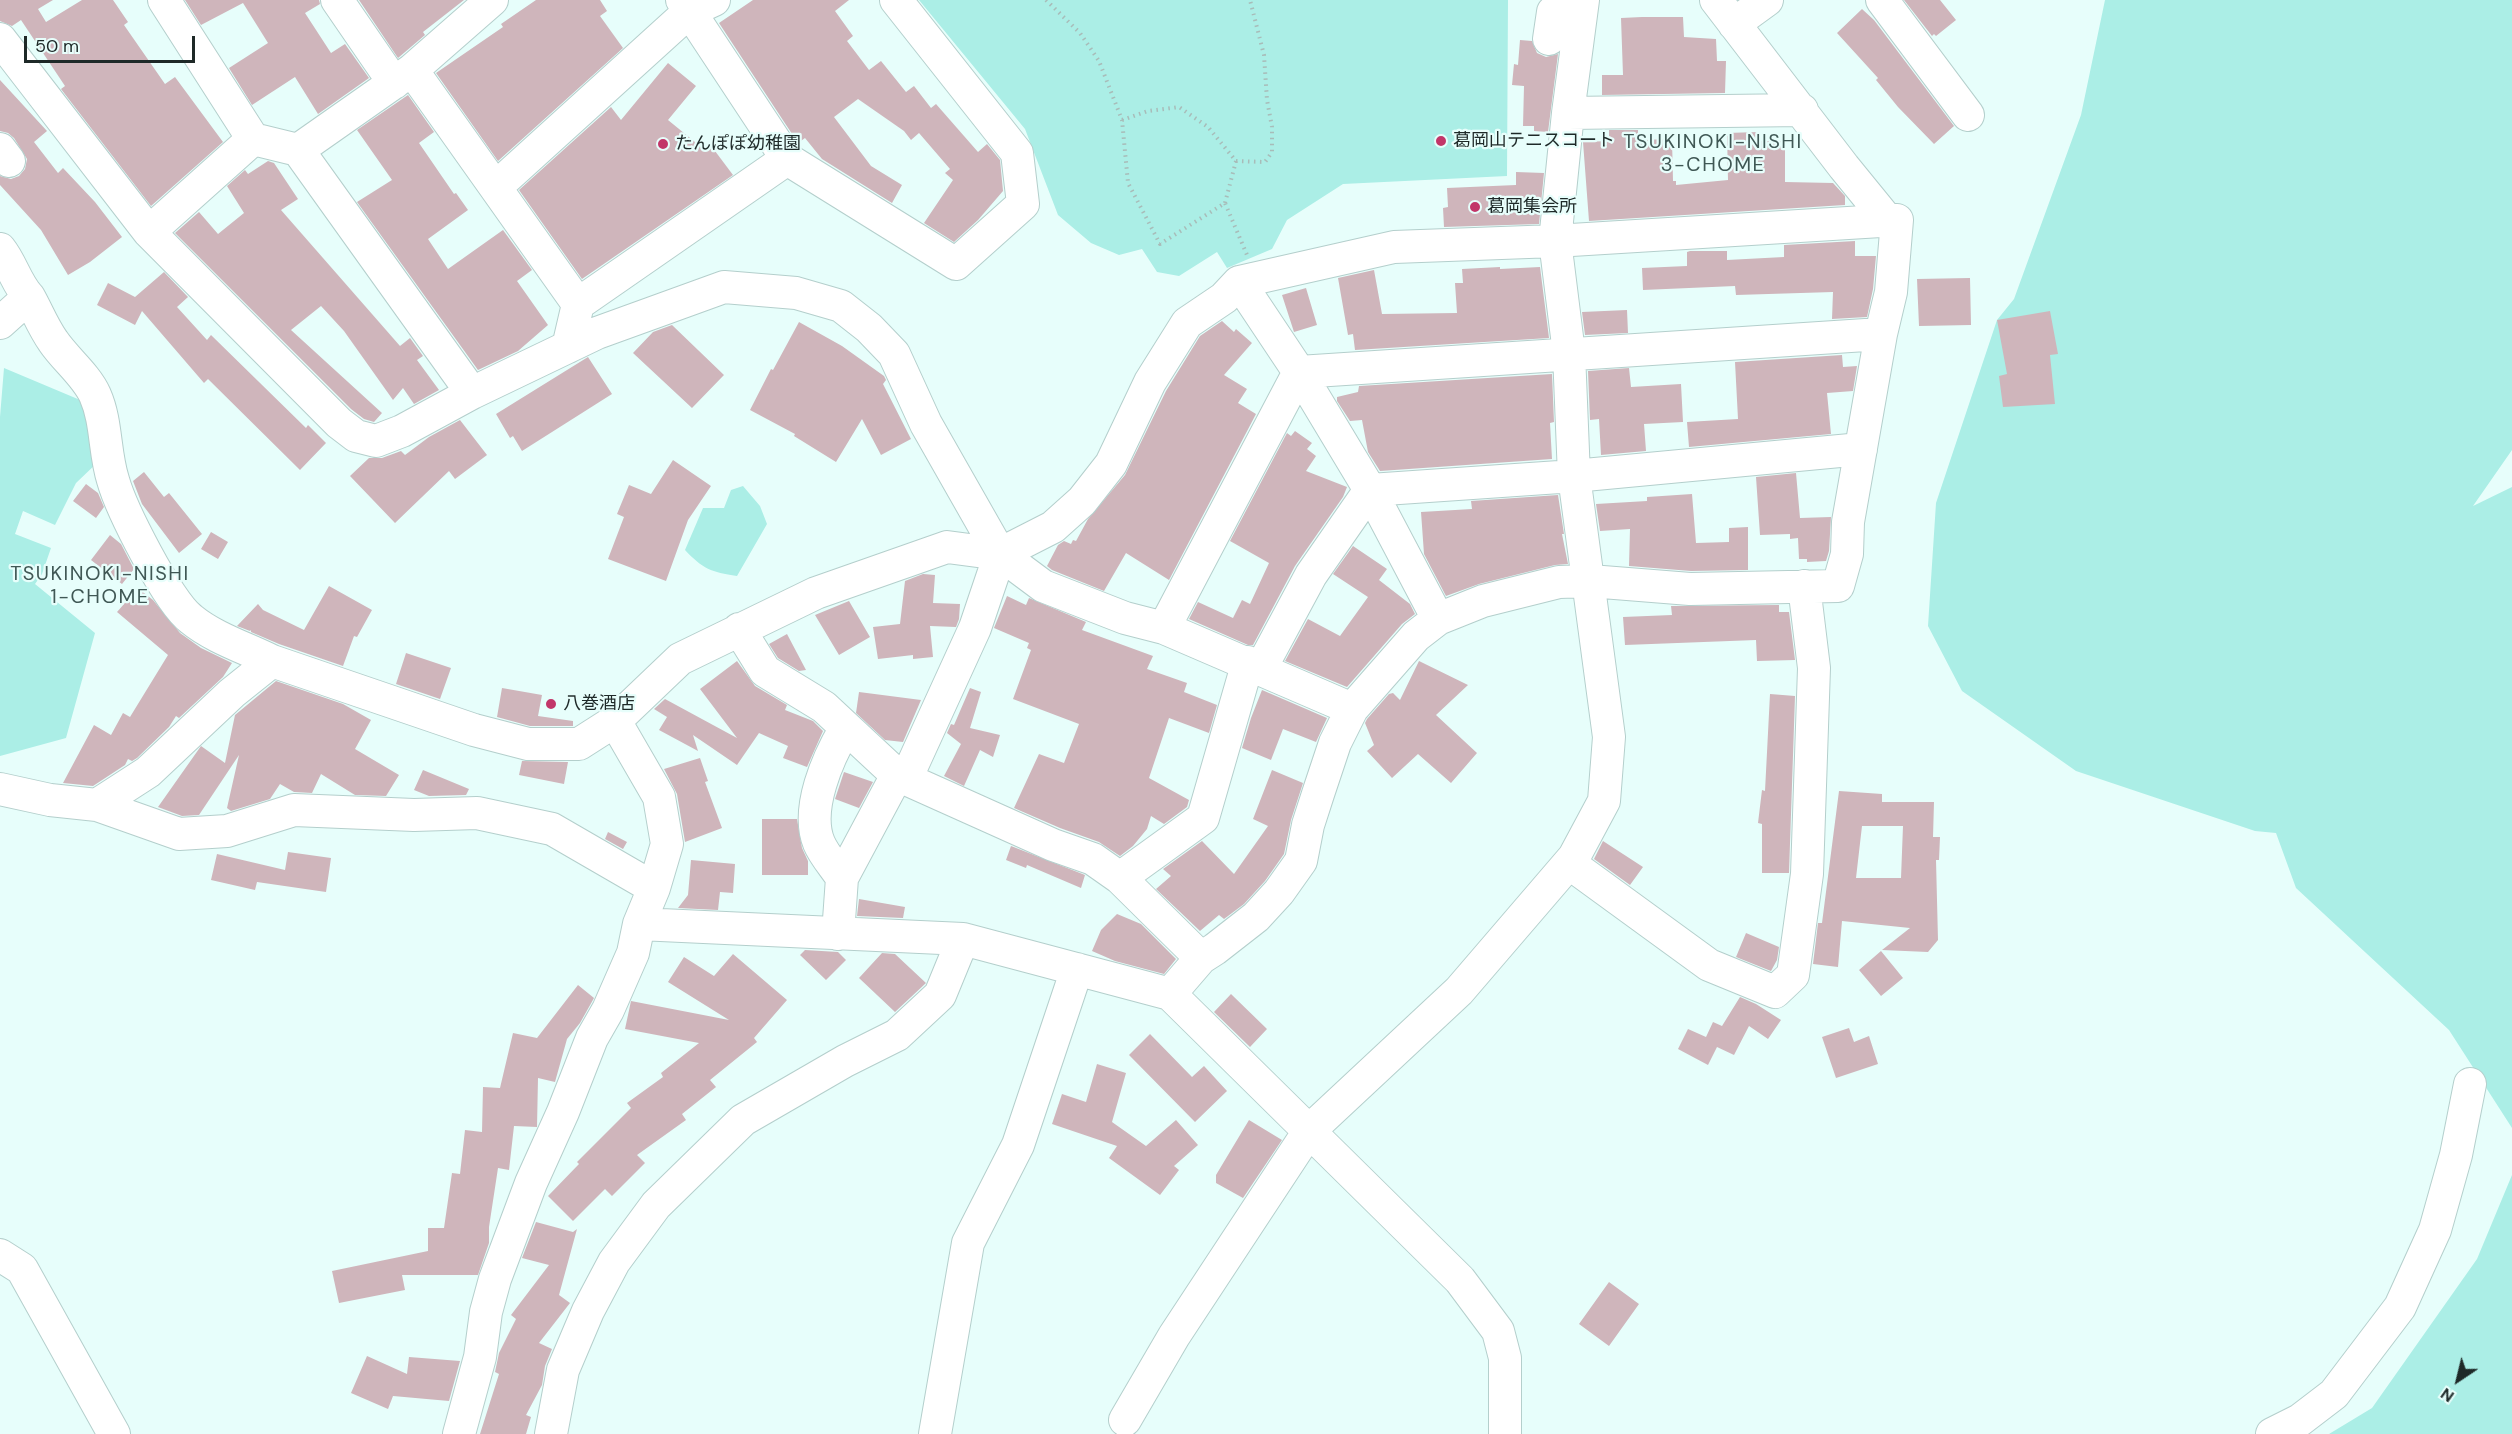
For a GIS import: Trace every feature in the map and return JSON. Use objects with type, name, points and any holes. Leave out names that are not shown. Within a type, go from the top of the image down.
[{"type":"street","points":[[164,0],[253,139],[298,150],[472,393]]},
{"type":"street","points":[[338,0],[496,187],[578,304]]},
{"type":"street","points":[[298,150],[403,76],[492,0]]},
{"type":"street","points":[[496,187],[695,4],[787,159],[956,264],[1023,204],[1017,153],[896,0]]},
{"type":"street","points":[[1767,0],[1725,12],[1844,167],[1888,220]]},
{"type":"street","points":[[1882,0],[1968,115]]},
{"type":"street","points":[[1125,1420],[1174,1336],[1309,1131],[1459,991],[1569,863],[1604,801],[1609,737],[1590,581],[1574,476],[1569,353],[1555,241],[1582,3],[1563,7],[1553,12],[1549,39]]},
{"type":"street","points":[[0,39],[149,232],[339,423],[356,436],[376,441],[402,431],[472,393],[597,333],[724,287],[796,293],[841,306],[868,328],[894,354],[926,424],[1000,554],[1043,586],[1125,618],[1164,628],[1352,709]]},
{"type":"street","points":[[1568,113],[1802,110]]},
{"type":"street","points":[[149,232],[253,139]]},
{"type":"street","points":[[568,347],[578,304],[787,159]]},
{"type":"street","points":[[0,249],[10,261],[21,289],[29,297],[52,340],[94,394],[105,427],[107,459],[113,483],[128,517],[165,586],[189,618],[272,661],[463,727],[528,744],[579,744],[615,721],[680,659],[816,592],[947,547],[1000,554],[1053,527],[1082,501],[1111,464],[1150,382],[1187,323],[1248,279],[1394,247],[1555,241],[1897,220],[1892,292],[1881,334],[1848,522],[1847,554],[1838,586],[1690,589],[1590,581],[1559,582],[1483,601],[1438,619],[1416,636],[1352,709],[1335,744],[1318,794],[1308,825],[1301,861],[1279,892],[1256,917],[1201,958],[1170,994]]},
{"type":"street","points":[[1248,279],[1299,372],[1370,490],[1438,619]]},
{"type":"street","points":[[0,323],[29,297]]},
{"type":"street","points":[[1299,372],[1881,334]]},
{"type":"street","points":[[1164,628],[1299,372]]},
{"type":"street","points":[[1370,490],[1574,476],[1861,449]]},
{"type":"street","points":[[1120,878],[1203,818],[1254,665],[1311,575],[1370,490]]},
{"type":"street","points":[[838,934],[842,878],[897,775],[911,768],[975,628],[1000,554]]},
{"type":"street","points":[[1569,863],[1709,965],[1775,992],[1793,975],[1807,874],[1814,668],[1804,586]]},
{"type":"street","points":[[739,629],[765,671],[824,706],[845,729],[897,775],[1053,845],[1093,859],[1120,878],[1201,958]]},
{"type":"street","points":[[97,805],[148,772],[232,693],[272,661]]},
{"type":"street","points":[[459,1434],[480,1357],[486,1312],[495,1279],[531,1183],[563,1112],[592,1038],[608,1010],[633,953],[639,924],[654,888],[667,844],[658,797],[615,721]]},
{"type":"street","points":[[842,878],[819,842],[814,808],[831,753],[845,729]]},
{"type":"street","points":[[0,789],[50,800],[97,805],[179,834],[227,831],[294,810],[414,815],[477,813],[552,829],[654,888]]},
{"type":"street","points":[[639,924],[963,939],[1170,994],[1460,1280],[1498,1331],[1505,1359],[1505,1434]]},
{"type":"street","points":[[551,1434],[563,1370],[588,1311],[614,1262],[656,1206],[743,1120],[897,1035],[939,995],[963,939]]},
{"type":"street","points":[[935,1434],[968,1243],[1018,1145],[1077,969]]},
{"type":"street","points":[[2272,1434],[2300,1420],[2334,1394],[2400,1307],[2435,1230],[2456,1155],[2470,1084]]},
{"type":"street","points":[[0,1254],[22,1269],[114,1434]]},
{"type":"path","points":[[1046,0],[1080,33],[1099,61],[1122,120],[1128,183],[1160,244],[1225,203]]},
{"type":"path","points":[[1122,120],[1148,111],[1179,106],[1208,127],[1236,161],[1264,162],[1272,152],[1272,127],[1267,100],[1264,55],[1250,0]]},
{"type":"path","points":[[1236,161],[1225,203],[1248,279]]},
{"type":"shaded area","points":[[919,0],[1508,0],[1507,176],[1343,184],[1287,220],[1272,249],[1227,268],[1217,252],[1179,276],[1157,272],[1142,249],[1119,255],[1091,243],[1058,215],[1025,129]]},
{"type":"shaded area","points":[[2105,0],[2512,0],[2512,450],[2473,506],[2512,487],[2512,1128],[2449,1030],[2296,888],[2276,833],[2255,831],[2076,771],[1962,691],[1928,626],[1936,503],[1997,320],[2014,299],[2081,115]]},
{"type":"shaded area","points":[[4,368],[92,405],[98,462],[76,483],[55,525],[23,511],[15,534],[51,548],[42,574],[35,584],[95,633],[66,738],[0,756],[0,417]]},
{"type":"shaded area","points":[[743,486],[760,506],[767,524],[737,576],[708,569],[685,550],[703,508],[724,508],[731,490]]},
{"type":"shaded area","points":[[2512,1175],[2512,1434],[2329,1434],[2372,1408],[2477,1259]]},
{"type":"building","points":[[0,0],[53,0],[38,9],[46,22],[82,0],[113,0],[128,22],[124,25],[165,84],[175,77],[223,142],[151,206],[61,89],[65,86],[21,20],[12,26],[0,21]]},
{"type":"building","points":[[185,0],[319,0],[320,4],[305,13],[331,53],[345,44],[369,78],[318,114],[295,77],[252,105],[229,68],[268,43],[243,3],[201,25]]},
{"type":"building","points":[[359,0],[464,0],[423,32],[425,35],[398,58]]},
{"type":"building","points":[[536,0],[600,0],[607,11],[600,16],[623,48],[498,161],[436,73],[503,27],[501,24]]},
{"type":"building","points":[[753,0],[849,0],[835,11],[853,36],[847,41],[869,70],[881,61],[906,92],[914,86],[931,108],[936,104],[978,152],[987,144],[1000,160],[1003,191],[978,220],[954,242],[924,223],[953,180],[945,173],[950,169],[919,133],[911,140],[904,131],[858,99],[834,117],[871,166],[902,185],[892,203],[822,159],[805,138],[798,143],[719,23]]},
{"type":"building","points":[[1904,0],[1940,0],[1956,20],[1936,36],[1934,34],[1932,36]]},
{"type":"building","points":[[1862,9],[1874,20],[1954,126],[1934,144],[1898,107],[1876,80],[1878,78],[1837,33]]},
{"type":"building","points":[[1683,17],[1684,37],[1716,39],[1717,61],[1726,61],[1725,93],[1602,95],[1602,75],[1623,75],[1621,18]]},
{"type":"building","points":[[1520,40],[1532,41],[1537,53],[1546,57],[1558,54],[1548,132],[1534,131],[1534,126],[1523,126],[1524,86],[1512,85],[1514,64],[1518,65]]},
{"type":"building","points":[[668,63],[696,86],[668,120],[706,151],[712,147],[733,175],[582,279],[519,190],[611,107],[621,120]]},
{"type":"building","points":[[0,80],[47,131],[34,142],[58,173],[63,168],[95,202],[122,237],[90,262],[68,275],[41,230],[0,185],[0,176],[11,179],[19,176],[25,169],[27,159],[14,138],[0,131]]},
{"type":"building","points":[[408,95],[434,132],[419,143],[454,194],[456,193],[468,210],[428,239],[448,269],[503,230],[532,270],[517,281],[548,325],[518,351],[478,370],[357,202],[392,180],[357,130]]},
{"type":"building","points":[[1609,130],[1638,130],[1638,140],[1672,139],[1673,181],[1676,181],[1676,185],[1728,180],[1727,133],[1758,132],[1759,141],[1785,141],[1785,182],[1833,183],[1845,196],[1845,205],[1589,221],[1583,142],[1609,141]]},
{"type":"building","points":[[268,161],[274,163],[298,199],[281,210],[400,346],[410,338],[423,356],[417,360],[439,390],[414,404],[403,388],[393,400],[344,331],[321,306],[291,330],[382,413],[374,422],[364,419],[351,409],[175,233],[199,212],[218,234],[244,213],[227,186],[245,170],[248,174]]},
{"type":"building","points":[[1516,172],[1544,173],[1539,224],[1444,227],[1443,208],[1448,207],[1447,188],[1516,185]]},
{"type":"building","points":[[1855,241],[1855,256],[1876,256],[1873,289],[1867,317],[1832,319],[1833,292],[1736,295],[1735,286],[1643,290],[1642,268],[1687,266],[1687,252],[1690,251],[1727,251],[1727,260],[1784,257],[1784,245]]},
{"type":"building","points":[[1500,267],[1500,269],[1540,267],[1549,338],[1355,350],[1353,334],[1348,335],[1338,278],[1374,270],[1382,314],[1457,313],[1455,283],[1463,283],[1462,269]]},
{"type":"building","points":[[164,272],[188,297],[177,307],[207,340],[211,335],[306,428],[308,425],[326,443],[300,470],[208,379],[204,383],[142,311],[135,325],[97,305],[108,283],[135,297]]},
{"type":"building","points":[[1970,278],[1971,325],[1919,326],[1917,279]]},
{"type":"building","points":[[1306,288],[1317,325],[1294,332],[1282,295]]},
{"type":"building","points":[[1627,310],[1628,333],[1585,335],[1582,312]]},
{"type":"building","points":[[2050,311],[2058,354],[2050,355],[2055,404],[2003,407],[1999,376],[2007,374],[1997,320]]},
{"type":"building","points":[[1222,321],[1234,332],[1236,329],[1252,343],[1224,375],[1247,389],[1238,403],[1256,414],[1169,580],[1126,553],[1104,591],[1052,570],[1047,566],[1058,545],[1064,541],[1071,544],[1073,540],[1076,541],[1088,519],[1125,475],[1166,391],[1200,336]]},
{"type":"building","points":[[799,322],[842,346],[884,376],[886,380],[883,384],[911,439],[881,455],[862,419],[836,462],[794,436],[795,434],[750,410]]},
{"type":"building","points":[[672,325],[724,375],[692,408],[633,353],[653,332]]},
{"type":"building","points":[[1842,355],[1843,367],[1857,366],[1853,391],[1827,393],[1831,434],[1689,447],[1687,422],[1738,419],[1735,362]]},
{"type":"building","points":[[588,357],[612,394],[522,451],[513,436],[510,438],[496,414]]},
{"type":"building","points":[[1629,368],[1631,387],[1681,384],[1683,422],[1644,424],[1646,451],[1601,455],[1599,419],[1590,420],[1588,371]]},
{"type":"building","points":[[1552,374],[1554,422],[1550,423],[1552,459],[1380,471],[1368,452],[1362,420],[1350,421],[1337,401],[1337,397],[1358,392],[1359,386]]},
{"type":"building","points":[[460,420],[487,455],[455,479],[449,471],[395,523],[350,476],[369,458],[382,458],[401,451],[405,455],[429,437]]},
{"type":"building","points":[[1295,431],[1312,443],[1307,449],[1316,456],[1306,471],[1347,487],[1343,497],[1295,566],[1253,645],[1248,645],[1189,619],[1198,602],[1233,618],[1242,600],[1250,604],[1269,563],[1230,541],[1287,433],[1291,436]]},
{"type":"building","points":[[673,460],[711,486],[688,520],[666,581],[608,559],[624,517],[617,514],[629,485],[651,494]]},
{"type":"building","points":[[144,472],[164,497],[169,493],[202,534],[179,553],[142,504],[133,481]]},
{"type":"building","points":[[1796,473],[1800,518],[1831,517],[1829,551],[1826,561],[1807,562],[1807,559],[1799,559],[1798,538],[1790,539],[1790,534],[1760,535],[1756,477]]},
{"type":"building","points":[[86,484],[98,493],[104,507],[96,518],[73,501]]},
{"type":"building","points":[[1692,494],[1696,543],[1729,542],[1729,528],[1748,527],[1748,570],[1691,571],[1629,566],[1630,529],[1600,531],[1596,504],[1647,501],[1647,497]]},
{"type":"building","points":[[1558,495],[1568,564],[1555,565],[1479,584],[1446,596],[1424,554],[1421,512],[1472,509],[1471,501]]},
{"type":"building","points":[[211,532],[228,542],[218,559],[201,549]]},
{"type":"building","points":[[110,535],[121,544],[134,569],[122,584],[91,560]]},
{"type":"building","points":[[1353,546],[1387,569],[1379,580],[1410,604],[1415,614],[1402,624],[1347,687],[1285,661],[1308,619],[1340,636],[1368,597],[1333,574]]},
{"type":"building","points":[[923,574],[935,575],[933,603],[960,604],[956,627],[930,626],[933,657],[913,659],[913,655],[878,659],[873,627],[900,624],[905,581]]},
{"type":"building","points":[[329,586],[372,610],[357,637],[354,636],[343,666],[279,644],[251,630],[237,626],[258,604],[263,610],[304,630]]},
{"type":"building","points":[[138,588],[153,600],[180,633],[201,648],[232,663],[223,677],[179,718],[176,716],[169,727],[137,758],[132,761],[128,759],[125,765],[93,786],[63,783],[94,725],[111,735],[123,713],[130,717],[168,655],[117,612]]},
{"type":"building","points":[[1007,596],[1026,605],[1029,598],[1086,622],[1082,630],[1153,656],[1147,669],[1187,683],[1184,692],[1217,705],[1209,733],[1169,718],[1149,778],[1189,800],[1187,807],[1164,824],[1151,816],[1147,829],[1133,846],[1120,856],[1099,842],[1014,808],[1039,754],[1064,763],[1079,724],[1013,699],[1031,650],[1027,648],[1029,643],[994,628]]},
{"type":"building","points":[[849,601],[870,637],[839,655],[815,615]]},
{"type":"building","points":[[1779,605],[1779,612],[1789,612],[1795,660],[1757,661],[1756,640],[1625,645],[1623,617],[1672,615],[1671,606]]},
{"type":"building","points":[[787,634],[806,670],[799,671],[778,658],[769,644]]},
{"type":"building","points":[[406,653],[451,668],[440,699],[396,684]]},
{"type":"building","points":[[737,661],[755,686],[787,705],[785,710],[813,721],[823,731],[807,767],[783,758],[788,746],[759,733],[737,765],[693,735],[698,751],[659,730],[667,717],[654,709],[665,699],[737,738],[700,689]]},
{"type":"building","points":[[1419,661],[1468,685],[1436,715],[1477,753],[1451,783],[1418,754],[1392,778],[1367,751],[1374,745],[1365,723],[1367,719],[1389,694],[1393,693],[1400,700]]},
{"type":"building","points":[[276,681],[343,704],[371,720],[355,749],[399,775],[386,796],[355,795],[321,774],[312,793],[294,792],[280,784],[270,799],[231,811],[227,808],[239,755],[199,815],[182,816],[158,807],[201,746],[225,763],[235,715]]},
{"type":"building","points":[[502,688],[542,695],[538,716],[573,721],[573,726],[530,726],[497,717]]},
{"type":"building","points":[[970,688],[981,692],[970,728],[1000,735],[993,757],[980,750],[964,786],[944,776],[961,744],[947,733],[951,724],[954,725]]},
{"type":"building","points":[[1262,690],[1327,718],[1316,742],[1283,729],[1271,760],[1242,748]]},
{"type":"building","points":[[859,692],[921,700],[903,742],[885,740],[856,713]]},
{"type":"building","points":[[1770,694],[1795,696],[1789,873],[1762,873],[1762,824],[1758,823],[1762,790],[1765,791]]},
{"type":"building","points":[[700,758],[708,781],[705,782],[722,828],[685,842],[677,794],[664,769]]},
{"type":"building","points":[[522,761],[568,762],[564,784],[519,775]]},
{"type":"building","points":[[423,770],[469,789],[466,795],[429,796],[414,790]]},
{"type":"building","points":[[1272,770],[1303,783],[1291,820],[1284,854],[1265,881],[1244,904],[1224,919],[1219,915],[1200,931],[1156,889],[1171,876],[1163,869],[1202,841],[1234,874],[1268,826],[1253,819]]},
{"type":"building","points":[[844,772],[873,782],[859,808],[835,799]]},
{"type":"building","points":[[1839,791],[1882,794],[1882,802],[1934,802],[1933,837],[1940,837],[1939,860],[1936,860],[1938,940],[1928,952],[1882,950],[1910,928],[1842,921],[1838,967],[1813,964],[1818,923],[1822,923]],"holes":[[[1862,826],[1903,826],[1901,878],[1856,878]]]},
{"type":"building","points":[[762,819],[797,819],[802,848],[808,861],[808,875],[762,875]]},
{"type":"building","points":[[608,832],[627,842],[623,849],[605,839]]},
{"type":"building","points":[[1603,841],[1643,867],[1630,885],[1594,859]]},
{"type":"building","points":[[1011,846],[1085,875],[1081,888],[1027,865],[1026,868],[1006,860]]},
{"type":"building","points":[[288,852],[331,858],[326,892],[257,882],[255,890],[211,880],[217,854],[285,870]]},
{"type":"building","points":[[691,860],[735,864],[733,893],[720,892],[718,910],[678,908],[688,895]]},
{"type":"building","points":[[859,899],[905,907],[903,918],[857,916]]},
{"type":"building","points":[[1117,914],[1141,924],[1176,959],[1164,974],[1115,961],[1092,951],[1101,930]]},
{"type":"building","points":[[1746,933],[1779,947],[1777,960],[1771,971],[1736,957]]},
{"type":"building","points":[[805,950],[838,952],[846,960],[826,980],[800,955]]},
{"type":"building","points":[[1881,951],[1903,978],[1881,996],[1859,970]]},
{"type":"building","points":[[882,953],[895,954],[926,983],[895,1012],[859,978]]},
{"type":"building","points":[[733,954],[787,1000],[754,1038],[757,1042],[710,1080],[716,1087],[682,1114],[686,1120],[637,1155],[645,1163],[612,1196],[605,1189],[573,1221],[548,1196],[579,1164],[577,1162],[631,1108],[627,1103],[663,1077],[661,1073],[699,1043],[625,1029],[631,1001],[729,1020],[668,982],[684,957],[714,976]]},
{"type":"building","points":[[578,985],[594,998],[580,1023],[567,1039],[555,1082],[538,1078],[537,1127],[514,1126],[509,1170],[498,1168],[489,1227],[489,1243],[478,1275],[402,1275],[405,1290],[339,1303],[332,1271],[428,1251],[428,1228],[444,1228],[452,1173],[460,1174],[465,1130],[482,1132],[483,1087],[500,1088],[513,1033],[537,1038]]},
{"type":"building","points":[[1231,994],[1267,1029],[1250,1047],[1214,1012]]},
{"type":"building","points":[[1740,997],[1781,1020],[1768,1039],[1749,1026],[1734,1055],[1717,1047],[1708,1065],[1678,1049],[1688,1029],[1706,1037],[1713,1022],[1722,1026]]},
{"type":"building","points":[[1849,1028],[1854,1042],[1869,1036],[1878,1064],[1836,1078],[1822,1037]]},
{"type":"building","points":[[1150,1034],[1192,1077],[1204,1066],[1227,1091],[1195,1122],[1129,1055]]},
{"type":"building","points":[[1097,1064],[1126,1073],[1112,1122],[1146,1146],[1176,1120],[1198,1145],[1174,1166],[1179,1170],[1160,1195],[1109,1158],[1117,1146],[1052,1124],[1062,1094],[1086,1102]]},
{"type":"building","points":[[1249,1120],[1282,1140],[1243,1198],[1216,1183],[1216,1175]]},
{"type":"building","points":[[536,1222],[573,1232],[577,1229],[559,1295],[570,1303],[539,1343],[552,1349],[545,1366],[542,1385],[526,1415],[531,1417],[526,1434],[480,1434],[499,1374],[495,1372],[499,1353],[516,1319],[511,1315],[549,1265],[522,1258]]},
{"type":"building","points":[[1609,1282],[1639,1304],[1609,1346],[1579,1324]]},
{"type":"building","points":[[367,1356],[407,1374],[409,1357],[460,1361],[449,1401],[393,1396],[388,1409],[351,1393]]},
{"type":"place","name":"葛岡山テニスコート","points":[[1441,141]]},
{"type":"place","name":"たんぽぽ幼稚園","points":[[663,144]]},
{"type":"place","name":"葛岡集会所","points":[[1475,207]]},
{"type":"place","name":"八巻酒店","points":[[551,704]]},
{"type":"district","name":"TSUKINOKI-NISHI 3-CHOME","points":[[1713,154]]},
{"type":"district","name":"TSUKINOKI-NISHI 1-CHOME","points":[[100,586]]}]
